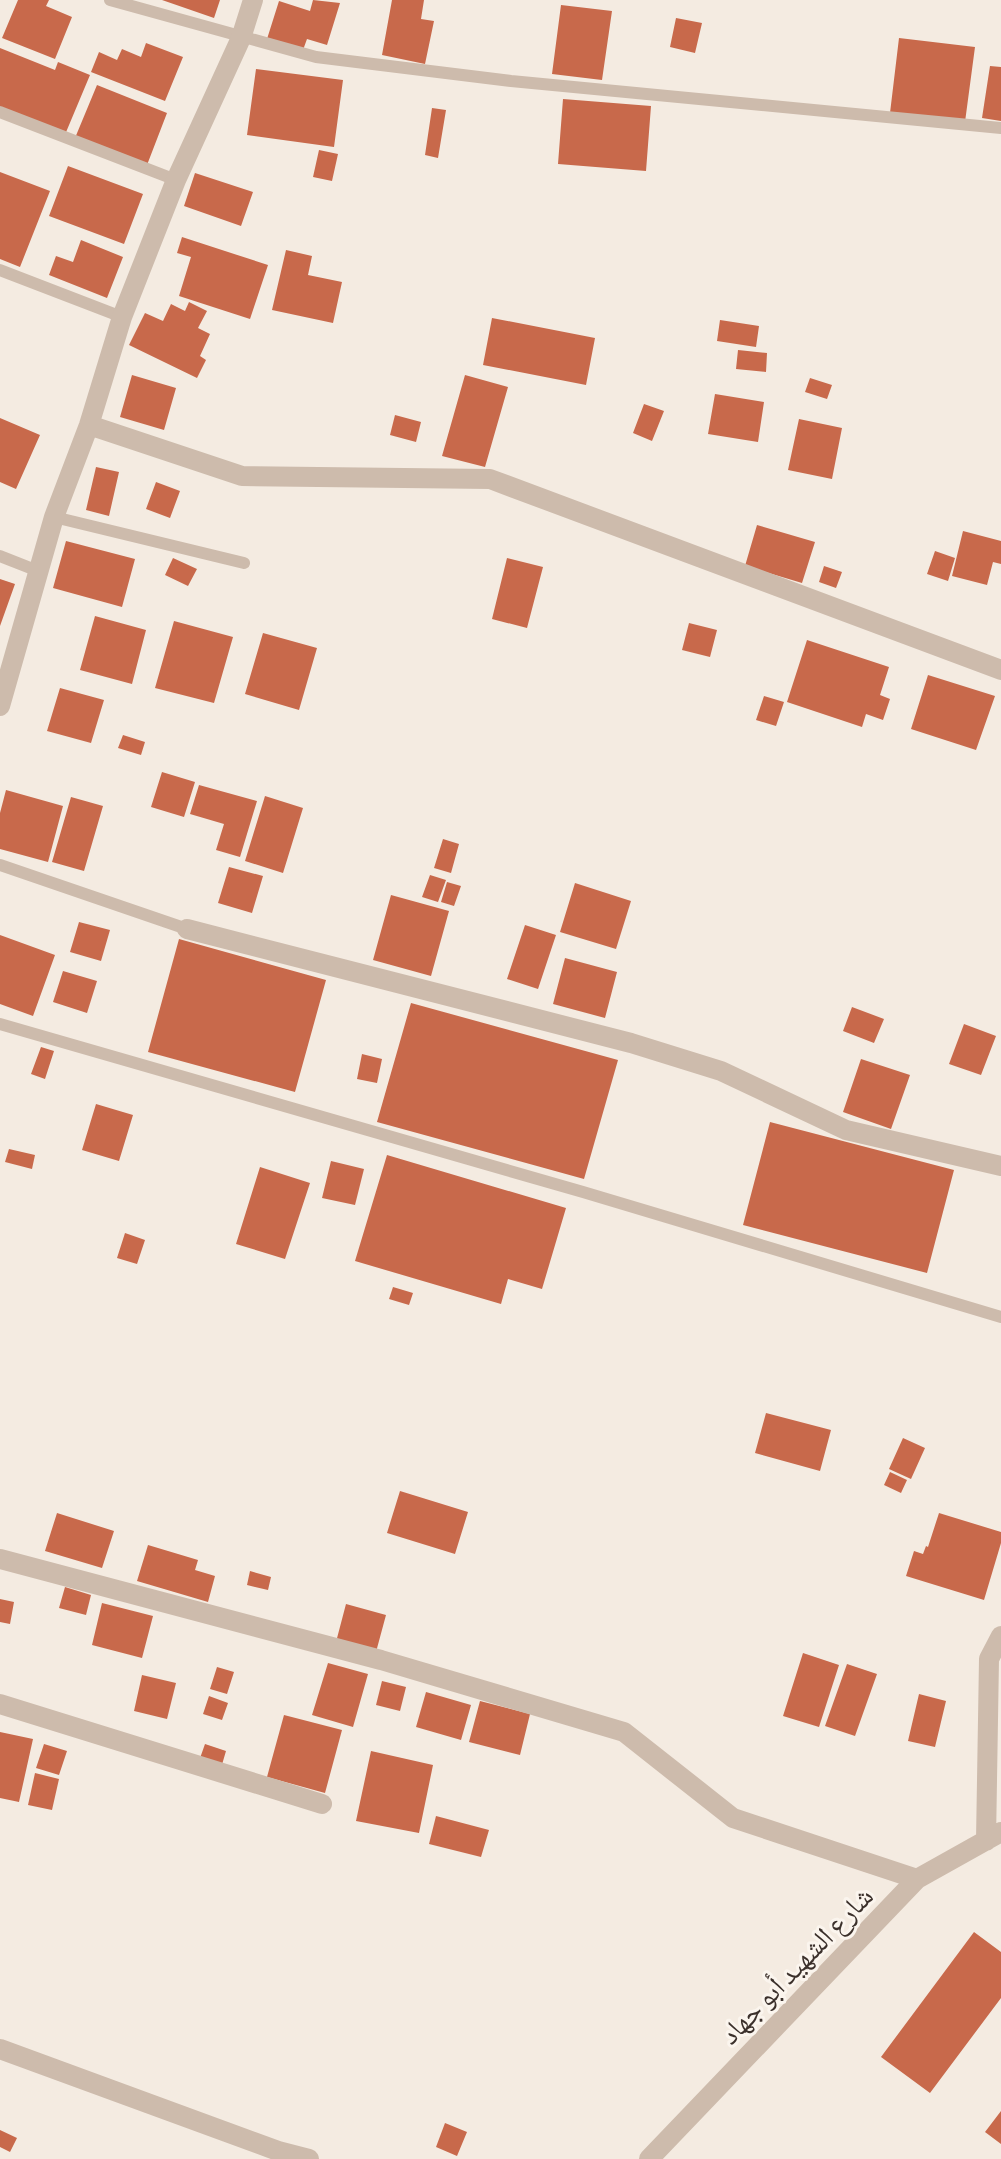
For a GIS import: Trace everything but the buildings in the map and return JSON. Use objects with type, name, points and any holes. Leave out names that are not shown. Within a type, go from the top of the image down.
[{"type":"street","points":[[0,706],[54,517],[89,425],[122,317],[176,180],[241,38],[253,0]]},
{"type":"street","points":[[89,425],[242,476],[490,479],[1001,670]]},
{"type":"street","points":[[187,929],[631,1043],[721,1071],[846,1130],[1001,1166]]},
{"type":"street","points":[[0,1559],[381,1660],[624,1732],[733,1818],[917,1879]]},
{"type":"street","points":[[993,1837],[989,1659],[1001,1636]]},
{"type":"street","points":[[0,1704],[322,1804]]},
{"type":"street","name":"شارع الشهيد أبو جهاد","points":[[649,2159],[917,1879],[993,1837]]},
{"type":"street","points":[[0,2049],[278,2151],[309,2159]]},
{"type":"lane","points":[[110,0],[316,57],[511,81],[1001,128]]},
{"type":"lane","points":[[0,112],[176,180]]},
{"type":"lane","points":[[0,270],[122,317]]},
{"type":"lane","points":[[54,517],[244,563]]},
{"type":"lane","points":[[0,556],[38,571]]},
{"type":"lane","points":[[0,865],[187,929]]},
{"type":"lane","points":[[0,1024],[583,1192],[1001,1317]]}]
